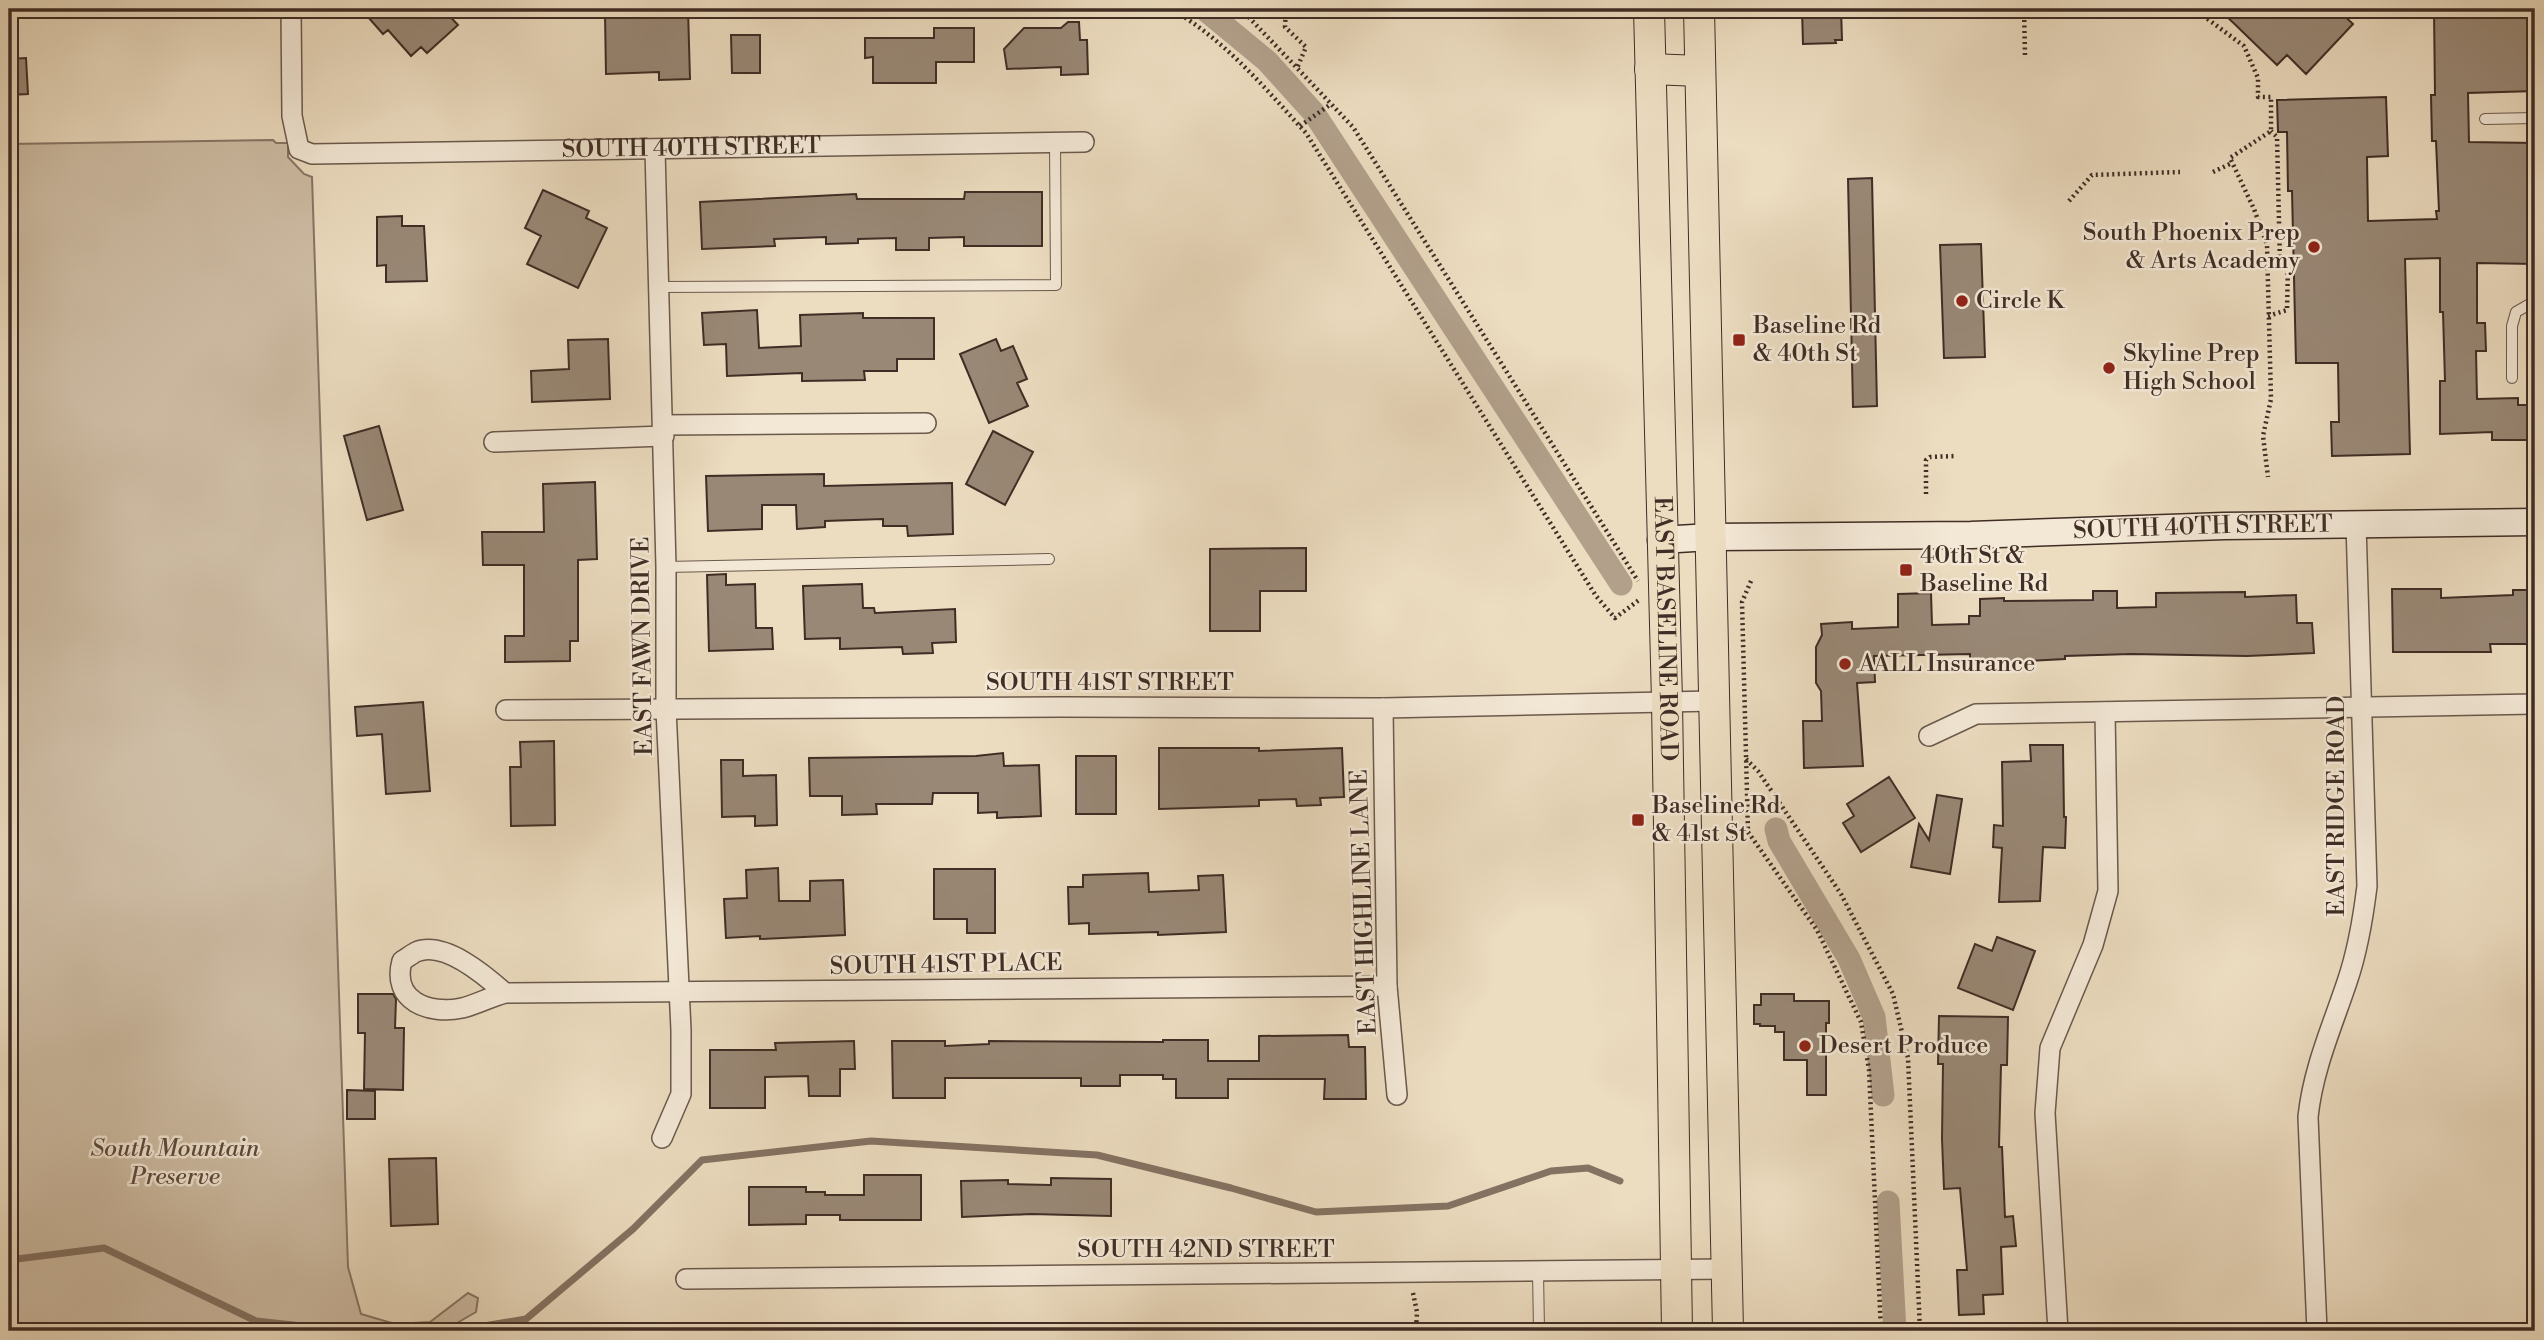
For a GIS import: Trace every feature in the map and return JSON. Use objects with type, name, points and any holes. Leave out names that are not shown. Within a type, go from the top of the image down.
[{"type":"main road","name":"EAST BASELINE ROAD","points":[[1649,9],[1667,701],[1677,1331]]},
{"type":"main road","name":"EAST BASELINE ROAD","points":[[1699,9],[1728,1331]]},
{"type":"main road","points":[[1650,69],[1700,71]]},
{"type":"main road","name":"SOUTH 40TH STREET","points":[[1661,540],[1710,537],[1971,535],[2224,526],[2535,522]]},
{"type":"street","name":"SOUTH 40TH STREET","points":[[291,9],[292,116],[299,149],[312,154],[1084,142]]},
{"type":"street","name":"EAST FAWN DRIVE","points":[[655,150],[664,431],[666,709],[681,1094],[662,1138]]},
{"type":"street","points":[[494,442],[664,431],[926,423]]},
{"type":"street","name":"EAST RIDGE ROAD","points":[[2317,1331],[2308,1116],[2311,1088],[2348,981],[2362,931],[2367,886],[2356,524]]},
{"type":"street","name":"SOUTH 41ST STREET","points":[[506,710],[1383,708],[1713,701]]},
{"type":"street","points":[[1929,736],[1976,714],[2535,704]]},
{"type":"street","name":"EAST HIGHLINE LANE","points":[[1383,708],[1387,986],[1397,1095]]},
{"type":"street","points":[[2058,1331],[2045,1113],[2050,1048],[2093,945],[2108,891],[2105,712]]},
{"type":"street","name":"SOUTH 41ST PLACE","points":[[505,993],[463,961],[440,951],[418,951],[402,961],[398,976],[404,990],[414,1002],[430,1009],[465,1008],[482,999],[505,993],[1387,986]]},
{"type":"street","name":"SOUTH 42ND STREET","points":[[686,1279],[1726,1269]]},
{"type":"lane","points":[[2485,119],[2535,118]]},
{"type":"lane","points":[[660,287],[1056,285],[1055,142]]},
{"type":"lane","points":[[2512,379],[2512,326],[2516,312],[2535,301]]},
{"type":"lane","points":[[666,567],[1049,559]]},
{"type":"lane","points":[[1538,1271],[1539,1331]]},
{"type":"path","points":[[1171,9],[1189,19],[1251,72],[1300,126],[1597,596],[1615,618],[1639,600],[1639,582],[1353,127],[1241,9]]},
{"type":"path","points":[[1286,9],[1285,27],[1306,47],[1297,68]]},
{"type":"path","points":[[2024,9],[2025,55]]},
{"type":"path","points":[[2194,9],[2244,46],[2258,78],[2259,97],[2271,97],[2271,131],[2277,137],[2280,265],[2287,264],[2287,310],[2268,316]]},
{"type":"path","points":[[1300,126],[1331,104]]},
{"type":"path","points":[[2269,477],[2263,436],[2271,399],[2267,245],[2254,209],[2230,158],[2271,131]]},
{"type":"path","points":[[2213,172],[2232,163]]},
{"type":"path","points":[[2069,201],[2092,175],[2180,172]]},
{"type":"path","points":[[1926,494],[1926,460],[1930,457],[1956,456]]},
{"type":"path","points":[[1751,581],[1742,602],[1748,832],[1817,930],[1861,1022],[1869,1070],[1881,1331]]},
{"type":"path","points":[[1746,759],[1758,771],[1841,894],[1893,994],[1908,1058],[1920,1331]]},
{"type":"path","points":[[1412,1293],[1417,1312],[1416,1331]]},
{"type":"green space","name":"South Mountain Preserve","points":[[273,140],[276,143],[288,143],[288,157],[304,174],[312,177],[348,1267],[361,1314],[395,1324],[430,1322],[468,1293],[478,1298],[476,1312],[443,1331],[9,1331],[9,144]]},
{"type":"building","points":[[377,9],[443,9],[458,25],[427,53],[421,47],[411,56],[388,30],[383,34],[368,17]]},
{"type":"building","points":[[618,9],[688,9],[690,79],[659,80],[659,72],[606,74],[605,14],[618,14]]},
{"type":"building","points":[[1802,9],[1841,9],[1842,40],[1835,40],[1836,43],[1803,44]]},
{"type":"building","points":[[2219,9],[2337,9],[2353,24],[2306,74],[2287,55],[2277,65]]},
{"type":"building","points":[[2434,9],[2535,9],[2535,91],[2468,93],[2469,142],[2535,143],[2535,264],[2477,263],[2477,323],[2485,323],[2486,351],[2476,351],[2477,399],[2518,398],[2518,405],[2535,405],[2535,440],[2492,440],[2492,432],[2440,434],[2440,381],[2445,381],[2443,312],[2440,312],[2440,258],[2405,259],[2410,454],[2332,456],[2331,422],[2339,422],[2338,363],[2296,363],[2292,191],[2288,191],[2287,132],[2278,132],[2277,100],[2386,97],[2388,156],[2367,157],[2368,221],[2437,219],[2436,211],[2439,211],[2436,141],[2432,141],[2431,95],[2435,95]]},
{"type":"building","points":[[1068,22],[1079,22],[1080,40],[1087,40],[1088,74],[1061,75],[1061,67],[1007,69],[1004,49],[1024,28],[1061,28]]},
{"type":"building","points":[[934,28],[974,28],[974,62],[936,62],[936,83],[873,83],[873,57],[865,58],[865,38],[934,38]]},
{"type":"building","points":[[731,35],[760,35],[760,73],[732,73]]},
{"type":"building","points":[[26,58],[28,94],[9,95],[9,59]]},
{"type":"building","points":[[1872,178],[1877,406],[1853,407],[1848,179]]},
{"type":"building","points":[[543,190],[589,211],[586,218],[607,228],[578,288],[527,264],[541,236],[525,228]]},
{"type":"building","points":[[965,192],[1042,192],[1042,246],[964,246],[964,237],[929,238],[929,250],[896,250],[896,238],[858,239],[858,243],[826,244],[826,237],[774,239],[775,246],[702,249],[700,202],[856,194],[857,199],[964,199]]},
{"type":"building","points":[[402,216],[402,226],[424,226],[427,281],[386,282],[386,265],[377,266],[377,217]]},
{"type":"building","name":"Circle K","points":[[1981,244],[1985,357],[1944,358],[1940,245]]},
{"type":"building","points":[[757,310],[759,348],[801,346],[800,315],[863,313],[863,318],[934,318],[934,359],[897,359],[897,371],[864,371],[865,380],[802,381],[802,373],[727,376],[726,344],[704,345],[702,313]]},
{"type":"building","points":[[608,339],[610,399],[532,402],[531,371],[569,369],[568,340]]},
{"type":"building","points":[[996,339],[1001,351],[1013,346],[1027,379],[1017,383],[1028,406],[989,423],[960,354]]},
{"type":"building","points":[[379,426],[403,510],[367,520],[344,436]]},
{"type":"building","points":[[993,431],[1033,452],[1005,505],[966,484]]},
{"type":"building","points":[[824,474],[824,486],[952,483],[953,534],[908,536],[907,526],[883,526],[883,519],[825,521],[825,527],[797,529],[796,505],[762,505],[762,529],[708,531],[706,476]]},
{"type":"building","points":[[595,482],[597,559],[578,560],[578,641],[570,641],[570,661],[505,662],[505,636],[524,636],[524,565],[483,565],[482,532],[544,532],[543,484]]},
{"type":"building","points":[[1306,548],[1306,591],[1260,591],[1260,631],[1210,631],[1210,549]]},
{"type":"building","points":[[726,574],[726,585],[755,584],[756,628],[772,628],[773,649],[709,651],[707,575]]},
{"type":"building","points":[[862,584],[863,608],[874,608],[875,613],[955,609],[956,642],[932,643],[933,653],[903,654],[902,647],[840,649],[840,638],[805,639],[803,586]]},
{"type":"building","points":[[2392,589],[2441,589],[2441,598],[2513,595],[2513,590],[2535,590],[2535,644],[2490,644],[2491,652],[2393,652]]},
{"type":"building","points":[[2093,591],[2117,591],[2117,608],[2156,607],[2156,593],[2245,592],[2245,597],[2296,595],[2297,623],[2312,623],[2314,653],[2247,656],[2065,656],[2065,659],[1970,664],[1970,654],[1874,656],[1875,682],[1857,683],[1863,766],[1804,768],[1803,721],[1822,721],[1821,691],[1816,683],[1816,647],[1822,635],[1821,624],[1852,622],[1852,629],[1898,627],[1898,594],[1931,593],[1932,625],[1969,624],[1969,616],[1980,616],[1980,599],[2093,600]]},
{"type":"building","points":[[423,702],[430,791],[386,794],[382,734],[357,736],[355,707]]},
{"type":"building","points":[[554,741],[555,825],[511,826],[510,767],[521,767],[520,742]]},
{"type":"building","points":[[2030,745],[2063,745],[2065,848],[2043,847],[2040,901],[1999,902],[2002,848],[1993,847],[1994,825],[2003,826],[2002,762],[2031,761]]},
{"type":"building","points":[[1159,748],[1259,748],[1259,751],[1342,748],[1344,797],[1320,798],[1321,805],[1297,806],[1296,799],[1259,800],[1259,806],[1159,809]]},
{"type":"building","points":[[1003,753],[1004,766],[1039,765],[1041,816],[997,818],[997,812],[978,813],[978,793],[933,793],[932,804],[876,804],[877,814],[842,815],[842,796],[810,796],[809,758],[976,756]]},
{"type":"building","points":[[1076,756],[1116,756],[1116,814],[1076,814]]},
{"type":"building","points":[[721,760],[743,760],[743,776],[776,775],[777,825],[755,826],[755,816],[722,817]]},
{"type":"building","points":[[1889,777],[1915,818],[1861,852],[1843,823],[1854,816],[1847,804]]},
{"type":"building","points":[[1937,795],[1962,799],[1950,874],[1911,867],[1919,824],[1929,840]]},
{"type":"building","points":[[778,868],[779,901],[810,901],[810,881],[843,880],[845,935],[726,938],[724,899],[747,898],[746,870]]},
{"type":"building","points":[[934,869],[995,869],[995,933],[967,933],[967,919],[934,919]]},
{"type":"building","points":[[1148,873],[1149,892],[1199,890],[1198,876],[1223,875],[1226,932],[1089,934],[1089,923],[1069,924],[1068,887],[1083,887],[1083,875]]},
{"type":"building","points":[[1997,937],[2035,951],[2013,1010],[1958,988],[1975,944],[1992,951]]},
{"type":"building","points":[[358,994],[393,994],[396,999],[395,1028],[404,1028],[403,1090],[364,1089],[365,1033],[358,1033]]},
{"type":"building","name":"Desert Produce","points":[[1761,994],[1794,994],[1794,1001],[1829,1001],[1829,1023],[1826,1023],[1826,1095],[1807,1095],[1807,1060],[1784,1060],[1784,1032],[1775,1032],[1775,1026],[1754,1024],[1754,1005],[1761,1005]]},
{"type":"building","points":[[1939,1016],[2008,1017],[2007,1065],[2001,1065],[1999,1147],[2002,1147],[2005,1217],[2013,1216],[2016,1246],[2001,1247],[2003,1294],[1983,1295],[1984,1314],[1959,1315],[1957,1270],[1967,1270],[1960,1188],[1944,1189],[1943,1064],[1938,1064]]},
{"type":"building","points":[[1348,1035],[1349,1047],[1365,1047],[1366,1099],[1324,1099],[1325,1079],[1228,1079],[1228,1098],[1176,1098],[1176,1079],[1163,1079],[1163,1075],[1120,1075],[1120,1086],[1081,1086],[1081,1078],[945,1078],[945,1098],[893,1098],[892,1041],[945,1041],[945,1046],[989,1044],[989,1041],[1208,1040],[1208,1061],[1259,1061],[1259,1036]]},
{"type":"building","points":[[854,1041],[855,1069],[840,1069],[840,1096],[809,1096],[808,1076],[765,1077],[765,1108],[710,1108],[710,1050],[776,1050],[775,1043]]},
{"type":"building","points":[[347,1090],[375,1091],[375,1119],[347,1119]]},
{"type":"building","points":[[436,1158],[438,1224],[391,1226],[389,1159]]},
{"type":"building","points":[[864,1175],[921,1175],[921,1220],[840,1220],[840,1215],[806,1215],[806,1224],[749,1225],[749,1187],[806,1187],[806,1192],[825,1192],[825,1195],[864,1195]]},
{"type":"building","points":[[1051,1178],[1111,1179],[1111,1216],[1031,1214],[962,1217],[961,1181],[1008,1180],[1008,1184],[1051,1185]]},
{"type":"waterway","points":[[1204,9],[1267,61],[1314,113],[1621,584]]},
{"type":"waterway","points":[[1776,829],[1779,841],[1849,959],[1874,1017],[1883,1095]]},
{"type":"waterway","points":[[454,1331],[526,1319],[633,1229],[702,1160],[871,1141],[1097,1155],[1316,1212],[1448,1206],[1551,1171],[1588,1168],[1620,1181]]},
{"type":"waterway","points":[[1888,1202],[1895,1331]]},
{"type":"waterway","points":[[9,1260],[104,1248],[256,1321],[349,1331]]},
{"type":"place","name":"South Phoenix Prep & Arts Academy","points":[[2314,247]]},
{"type":"place","name":"Circle K","points":[[1962,301]]},
{"type":"place","name":"Baseline Rd & 40th St","points":[[1739,340]]},
{"type":"place","name":"Skyline Prep High School","points":[[2109,368]]},
{"type":"place","name":"40th St & Baseline Rd","points":[[1906,570]]},
{"type":"place","name":"AALL Insurance","points":[[1845,664]]},
{"type":"place","name":"Baseline Rd & 41st St","points":[[1638,820]]},
{"type":"place","name":"Desert Produce","points":[[1805,1046]]}]
